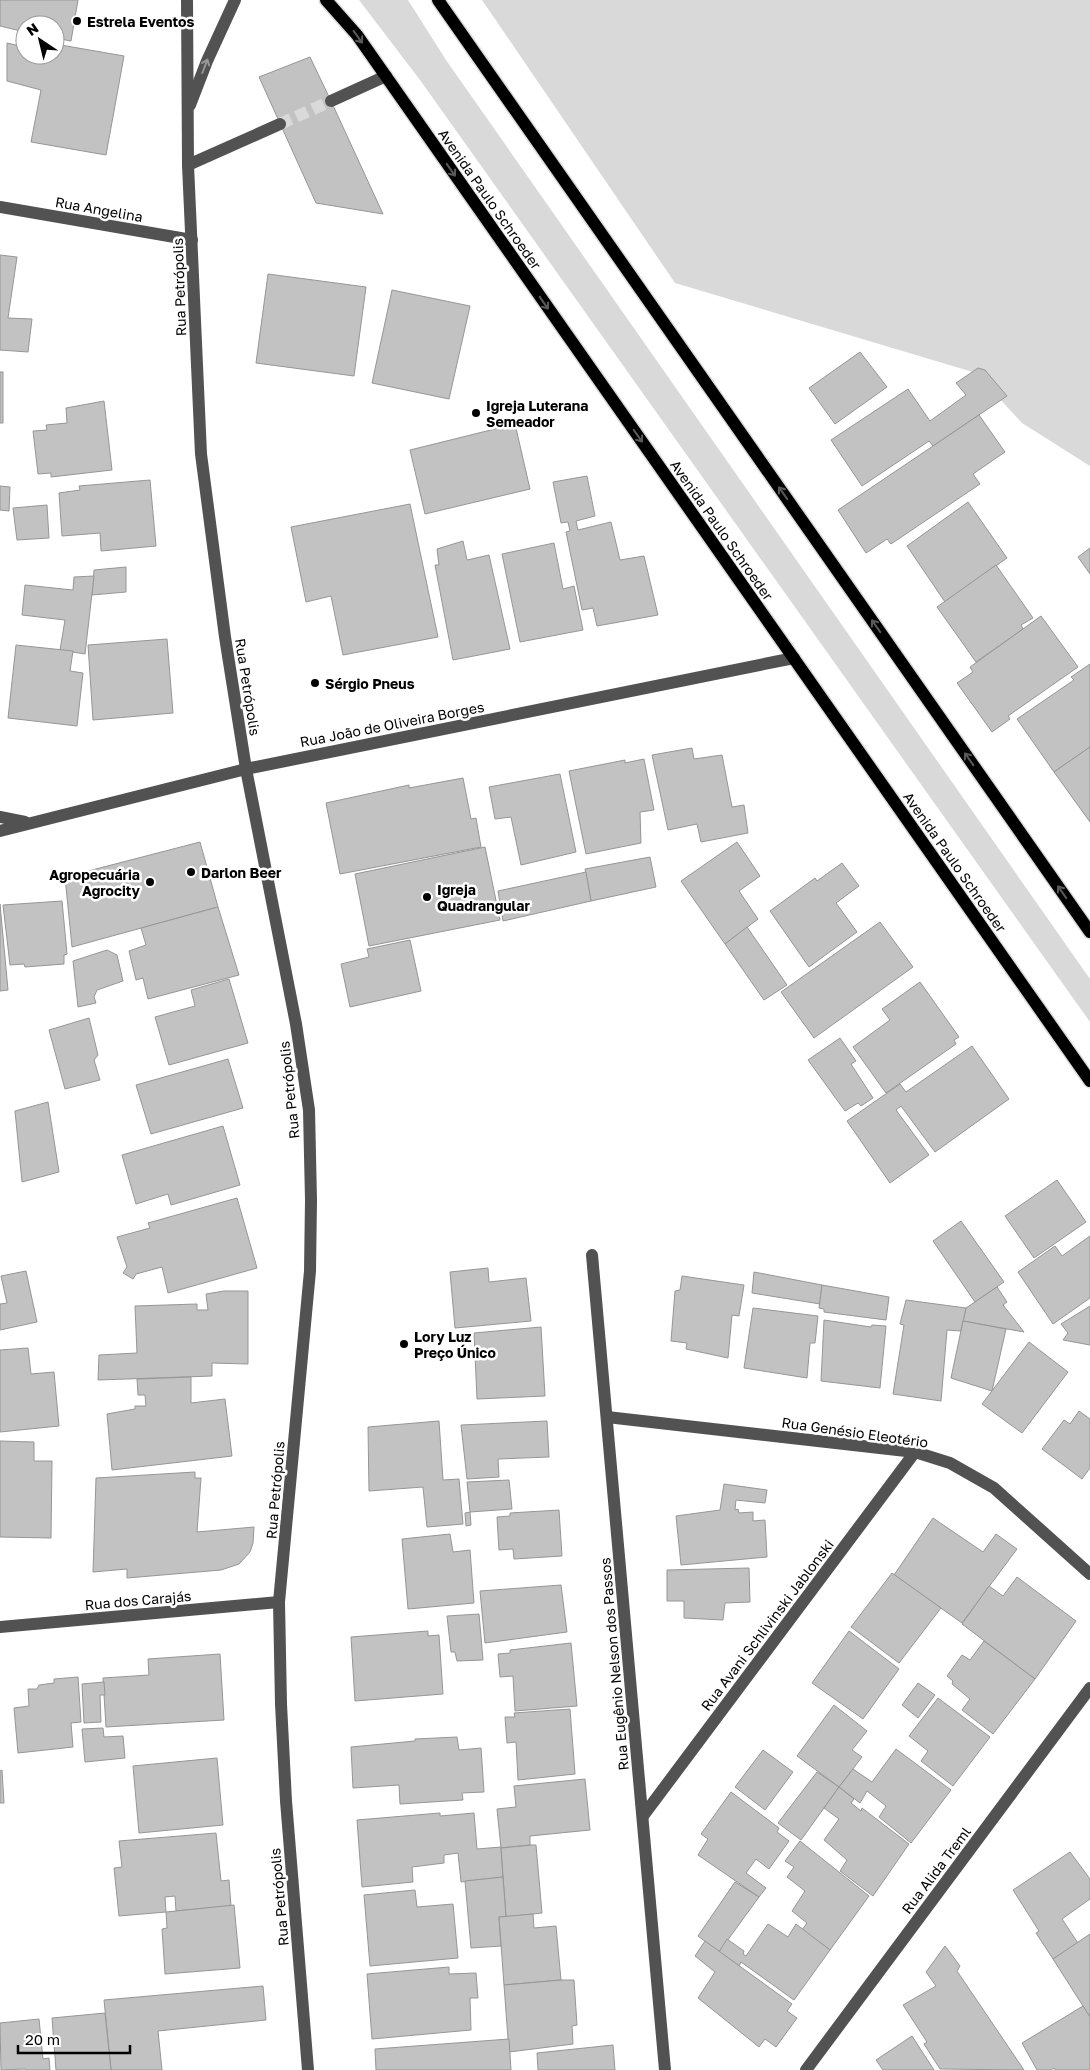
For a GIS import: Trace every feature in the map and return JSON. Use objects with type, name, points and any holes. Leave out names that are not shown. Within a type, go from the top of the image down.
[{"type":"main road","name":"Avenida Paulo Schroeder","points":[[326,0],[357,35],[386,76],[1090,1081]]},
{"type":"main road","points":[[438,0],[1090,932]]},
{"type":"street","name":"Rua Petrópolis","points":[[187,0],[188,165],[201,454],[223,628],[246,769],[296,1024],[309,1110],[310,1271],[279,1602],[281,1704],[286,1801],[308,2070]]},
{"type":"street","name":"Rua Petrópolis","points":[[188,112],[207,61],[235,0]]},
{"type":"street","points":[[331,101],[386,76]]},
{"type":"street","points":[[188,165],[280,124]]},
{"type":"street","name":"Rua Angelina","points":[[0,207],[192,240]]},
{"type":"street","name":"Rua João de Oliveira Borges","points":[[0,831],[246,769],[794,658]]},
{"type":"street","points":[[0,817],[27,823]]},
{"type":"street","name":"Rua Eugênio Nelson dos Passos","points":[[592,1255],[665,2070]]},
{"type":"street","name":"Rua Genésio Eleotério","points":[[607,1417],[914,1452],[950,1463],[994,1488],[1090,1574]]},
{"type":"street","name":"Rua Avani Schlivinski Jablonski","points":[[642,1816],[914,1452]]},
{"type":"street","name":"Rua dos Carajás","points":[[0,1627],[279,1602]]},
{"type":"street","name":"Rua Alida Treml","points":[[806,2070],[1090,1688]]},
{"type":"shaded area","points":[[359,0],[408,0],[446,60],[1090,979],[1090,1022],[420,80]]},
{"type":"shaded area","points":[[482,0],[1090,0],[1090,466],[1022,423],[976,373],[675,283]]},
{"type":"building","points":[[0,0],[78,0],[71,41],[65,40],[65,15],[15,15],[15,30],[0,26]]},
{"type":"building","points":[[7,43],[15,45],[15,65],[65,65],[65,46],[124,56],[106,155],[31,142],[41,90],[7,81]]},
{"type":"building","points":[[310,57],[383,214],[316,203],[259,77]]},
{"type":"building","points":[[0,255],[17,257],[8,318],[32,319],[28,352],[0,350]]},
{"type":"building","points":[[268,274],[366,287],[354,376],[256,363]]},
{"type":"building","points":[[392,290],[470,306],[449,399],[372,383]]},
{"type":"building","points":[[860,352],[887,387],[835,424],[809,388]]},
{"type":"building","points":[[978,368],[985,370],[1007,396],[933,446],[929,441],[862,486],[831,440],[908,389],[930,421],[966,395],[956,383]]},
{"type":"building","points":[[0,372],[3,372],[3,423],[0,423]]},
{"type":"building","points":[[104,401],[112,470],[51,477],[51,473],[38,474],[33,431],[47,430],[46,425],[67,423],[66,408]]},
{"type":"building","points":[[979,415],[1005,452],[973,474],[980,484],[891,544],[887,539],[866,553],[838,510]]},
{"type":"building","points":[[515,424],[530,489],[425,514],[410,450]]},
{"type":"building","points":[[587,476],[595,516],[576,521],[578,530],[611,522],[620,560],[644,556],[658,615],[597,626],[593,608],[582,610],[566,532],[570,531],[568,522],[561,523],[553,482]]},
{"type":"building","points":[[150,480],[156,546],[101,551],[100,533],[62,536],[59,493],[80,490],[79,486]]},
{"type":"building","points":[[0,486],[10,487],[9,511],[0,510]]},
{"type":"building","points":[[968,502],[1007,558],[945,602],[907,546]]},
{"type":"building","points":[[410,504],[438,637],[343,655],[331,596],[306,602],[291,527]]},
{"type":"building","points":[[47,505],[49,538],[17,540],[13,508]]},
{"type":"building","points":[[463,541],[467,560],[489,555],[510,649],[453,660],[435,565],[439,565],[437,549]]},
{"type":"building","points":[[554,543],[563,589],[574,586],[583,630],[520,642],[502,554]]},
{"type":"building","points":[[1090,548],[1090,574],[1078,557]]},
{"type":"building","points":[[996,565],[1033,618],[1021,625],[1023,629],[976,662],[937,607]]},
{"type":"building","points":[[126,567],[126,592],[92,595],[94,570]]},
{"type":"building","points":[[94,576],[85,654],[60,650],[65,620],[22,615],[25,585],[73,590],[74,577]]},
{"type":"building","points":[[1041,616],[1078,667],[1008,716],[1010,719],[992,732],[957,683],[973,672],[970,667]]},
{"type":"building","points":[[167,639],[173,713],[93,720],[88,645]]},
{"type":"building","points":[[16,645],[73,651],[70,671],[83,673],[77,726],[8,718]]},
{"type":"building","points":[[1090,664],[1090,747],[1054,772],[1017,719],[1074,680],[1071,677]]},
{"type":"building","points":[[1090,747],[1090,822],[1054,772]]},
{"type":"building","points":[[692,748],[694,759],[722,755],[732,807],[744,805],[748,833],[701,842],[697,824],[668,830],[652,755]]},
{"type":"building","points":[[644,759],[654,810],[640,812],[641,843],[586,854],[569,771],[625,760],[625,763]]},
{"type":"building","points":[[560,774],[576,852],[521,865],[511,817],[495,819],[489,787]]},
{"type":"building","points":[[463,778],[471,819],[476,818],[481,847],[340,874],[326,803],[409,785],[409,788]]},
{"type":"building","points":[[200,842],[218,907],[72,947],[65,877]]},
{"type":"building","points":[[737,842],[760,876],[739,891],[758,919],[725,944],[681,881]]},
{"type":"building","name":"Igreja Quadrangular","points":[[485,847],[500,920],[369,946],[355,874]]},
{"type":"building","points":[[650,857],[656,887],[591,901],[585,869]]},
{"type":"building","points":[[842,863],[859,886],[836,903],[857,932],[809,967],[770,911],[815,878],[817,881]]},
{"type":"building","points":[[586,872],[591,901],[503,921],[498,891]]},
{"type":"building","points":[[62,901],[67,954],[64,955],[64,964],[25,967],[24,964],[10,965],[3,905]]},
{"type":"building","points":[[0,904],[8,990],[0,991]]},
{"type":"building","points":[[218,907],[239,975],[148,999],[143,978],[136,980],[129,951],[146,945],[141,928]]},
{"type":"building","points":[[880,922],[913,967],[814,1038],[781,992]]},
{"type":"building","points":[[747,927],[787,985],[764,1000],[725,944]]},
{"type":"building","points":[[410,940],[421,991],[350,1007],[341,964],[369,957],[367,949]]},
{"type":"building","points":[[107,950],[117,955],[123,981],[97,990],[94,997],[96,1003],[78,1007],[73,961]]},
{"type":"building","points":[[229,979],[248,1043],[169,1065],[155,1017],[195,1006],[191,990]]},
{"type":"building","points":[[920,982],[959,1037],[954,1040],[956,1044],[886,1093],[853,1047],[890,1020],[882,1009]]},
{"type":"building","points":[[89,1018],[98,1055],[94,1060],[100,1080],[65,1089],[49,1030]]},
{"type":"building","points":[[840,1038],[856,1061],[851,1064],[873,1098],[861,1106],[858,1103],[845,1111],[808,1060]]},
{"type":"building","points":[[972,1046],[1009,1099],[935,1152],[901,1106],[896,1110],[929,1155],[890,1183],[847,1121],[900,1084],[906,1092]]},
{"type":"building","points":[[228,1059],[243,1108],[151,1134],[136,1085]]},
{"type":"building","points":[[48,1102],[59,1172],[22,1182],[15,1111]]},
{"type":"building","points":[[223,1126],[240,1185],[171,1205],[168,1194],[136,1204],[122,1155]]},
{"type":"building","points":[[1057,1180],[1086,1222],[1034,1258],[1005,1216]]},
{"type":"building","points":[[237,1198],[257,1268],[168,1293],[162,1267],[136,1274],[133,1279],[123,1273],[127,1267],[117,1237],[150,1228],[148,1223]]},
{"type":"building","points":[[961,1221],[1004,1282],[975,1302],[933,1241]]},
{"type":"building","points":[[1090,1236],[1090,1298],[1053,1324],[1018,1272],[1055,1246],[1062,1256]]},
{"type":"building","points":[[488,1268],[489,1282],[526,1278],[531,1321],[455,1328],[450,1272]]},
{"type":"building","points":[[26,1271],[37,1322],[0,1330],[0,1304],[7,1303],[1,1276]]},
{"type":"building","points":[[754,1272],[822,1285],[820,1304],[752,1293]]},
{"type":"building","points":[[682,1276],[744,1285],[739,1316],[732,1315],[728,1358],[686,1349],[687,1343],[671,1341],[675,1291],[680,1290]]},
{"type":"building","points":[[822,1285],[889,1297],[886,1320],[824,1312],[824,1309],[819,1308]]},
{"type":"building","points":[[997,1287],[1007,1302],[1003,1305],[1024,1332],[963,1321],[966,1308]]},
{"type":"building","points":[[224,1291],[248,1291],[248,1364],[212,1363],[212,1376],[98,1380],[99,1355],[137,1353],[135,1306],[197,1304],[197,1310],[208,1310],[206,1294]]},
{"type":"building","points":[[906,1300],[966,1308],[961,1331],[947,1330],[941,1401],[893,1394],[904,1325],[900,1324]]},
{"type":"building","points":[[1090,1306],[1090,1345],[1063,1340],[1068,1333],[1061,1324]]},
{"type":"building","points":[[753,1308],[818,1316],[815,1343],[810,1343],[807,1378],[744,1368]]},
{"type":"building","points":[[824,1320],[871,1327],[872,1325],[886,1326],[880,1388],[821,1381]]},
{"type":"building","points":[[963,1321],[1006,1329],[992,1391],[951,1378]]},
{"type":"building","points":[[541,1327],[545,1396],[477,1399],[474,1333]]},
{"type":"building","points":[[1029,1342],[1068,1372],[1022,1433],[982,1404]]},
{"type":"building","points":[[28,1348],[31,1374],[54,1372],[59,1426],[0,1432],[0,1350]]},
{"type":"building","points":[[191,1377],[191,1403],[225,1399],[232,1456],[112,1470],[107,1414],[135,1409],[135,1406],[146,1406],[145,1395],[138,1395],[137,1379]]},
{"type":"building","points":[[1079,1411],[1090,1419],[1090,1468],[1082,1479],[1042,1449],[1064,1420],[1070,1424]]},
{"type":"building","points":[[439,1421],[443,1480],[459,1479],[463,1524],[427,1527],[423,1487],[369,1491],[368,1427]]},
{"type":"building","points":[[547,1421],[549,1457],[498,1459],[499,1477],[467,1479],[461,1425]]},
{"type":"building","points":[[0,1441],[34,1442],[34,1461],[52,1461],[51,1538],[0,1537]]},
{"type":"building","points":[[195,1472],[195,1478],[201,1478],[197,1532],[254,1527],[253,1543],[250,1552],[239,1564],[221,1570],[127,1578],[127,1569],[93,1572],[96,1478]]},
{"type":"building","points":[[509,1480],[512,1509],[470,1512],[467,1482]]},
{"type":"building","points":[[724,1484],[767,1490],[765,1503],[736,1500],[735,1510],[738,1509],[739,1513],[753,1512],[753,1521],[765,1520],[767,1557],[681,1565],[676,1516],[720,1510]]},
{"type":"building","points":[[559,1510],[562,1556],[514,1559],[513,1549],[499,1550],[497,1517],[510,1516],[510,1513]]},
{"type":"building","points":[[470,1512],[471,1525],[466,1526],[465,1513]]},
{"type":"building","points":[[933,1518],[983,1552],[996,1534],[1017,1549],[962,1623],[894,1575]]},
{"type":"building","points":[[450,1534],[453,1552],[470,1550],[474,1603],[408,1609],[402,1539]]},
{"type":"building","points":[[749,1568],[750,1602],[725,1603],[723,1620],[684,1618],[684,1601],[667,1601],[667,1570]]},
{"type":"building","points":[[892,1573],[941,1608],[899,1663],[851,1627]]},
{"type":"building","points":[[1017,1577],[1076,1621],[1035,1679],[962,1624],[989,1586],[1003,1596]]},
{"type":"building","points":[[561,1585],[567,1632],[485,1643],[480,1591]]},
{"type":"building","points":[[479,1614],[483,1660],[457,1661],[455,1652],[451,1652],[447,1616]]},
{"type":"building","points":[[428,1631],[428,1636],[439,1635],[443,1694],[355,1701],[351,1637]]},
{"type":"building","points":[[849,1631],[899,1669],[863,1719],[812,1683]]},
{"type":"building","points":[[984,1641],[1035,1679],[993,1734],[962,1710],[970,1699],[952,1684],[953,1681],[947,1676],[962,1655],[970,1660]]},
{"type":"building","points":[[571,1643],[577,1706],[515,1711],[513,1676],[500,1677],[498,1654],[510,1653],[510,1650]]},
{"type":"building","points":[[220,1654],[224,1720],[106,1727],[103,1678],[149,1675],[148,1659]]},
{"type":"building","points":[[78,1677],[81,1722],[71,1723],[73,1747],[18,1753],[14,1708],[29,1706],[28,1689],[37,1689],[39,1685],[54,1683],[54,1679]]},
{"type":"building","points":[[104,1682],[105,1695],[100,1695],[101,1722],[84,1723],[82,1684]]},
{"type":"building","points":[[918,1683],[935,1695],[918,1718],[902,1705]]},
{"type":"building","points":[[938,1698],[990,1737],[953,1786],[921,1761],[928,1751],[909,1736]]},
{"type":"building","points":[[834,1705],[867,1731],[852,1750],[862,1757],[839,1787],[797,1756]]},
{"type":"building","points":[[570,1709],[575,1774],[518,1780],[516,1742],[507,1743],[505,1717],[515,1717],[514,1713]]},
{"type":"building","points":[[103,1728],[104,1737],[123,1736],[125,1758],[85,1762],[82,1729]]},
{"type":"building","points":[[457,1737],[459,1750],[481,1748],[484,1792],[462,1793],[463,1800],[400,1804],[399,1785],[353,1788],[351,1747],[415,1741],[415,1739]]},
{"type":"building","points":[[896,1749],[951,1790],[911,1843],[879,1817],[886,1806],[867,1791],[860,1803],[839,1787],[853,1769],[872,1782]]},
{"type":"building","points":[[763,1750],[793,1772],[765,1810],[735,1787]]},
{"type":"building","points":[[217,1758],[223,1825],[139,1833],[133,1766]]},
{"type":"building","points":[[2,1770],[4,1803],[0,1803],[0,1771]]},
{"type":"building","points":[[817,1772],[839,1787],[801,1840],[778,1823]]},
{"type":"building","points":[[585,1779],[590,1830],[530,1836],[530,1845],[501,1848],[497,1809],[516,1807],[514,1786]]},
{"type":"building","points":[[839,1787],[854,1799],[851,1803],[861,1811],[862,1808],[909,1844],[873,1896],[840,1871],[847,1860],[824,1840],[839,1819],[824,1808]]},
{"type":"building","points":[[731,1792],[779,1828],[777,1832],[789,1841],[769,1869],[756,1859],[746,1873],[766,1888],[759,1897],[698,1855],[708,1839],[701,1834]]},
{"type":"building","points":[[440,1813],[440,1816],[474,1813],[477,1849],[501,1847],[503,1877],[461,1882],[458,1853],[444,1855],[444,1863],[412,1867],[413,1882],[362,1887],[357,1820]]},
{"type":"building","points":[[216,1833],[221,1881],[229,1880],[231,1906],[176,1911],[175,1896],[165,1897],[166,1912],[119,1916],[114,1868],[122,1867],[119,1841]]},
{"type":"building","points":[[800,1841],[869,1896],[830,1950],[802,1930],[807,1923],[792,1911],[805,1891],[787,1877],[794,1867],[785,1861]]},
{"type":"building","points":[[536,1845],[542,1913],[506,1917],[501,1848]]},
{"type":"building","points":[[1070,1852],[1090,1879],[1090,1899],[1062,1919],[1078,1943],[1053,1959],[1036,1933],[1039,1931],[1013,1890]]},
{"type":"building","points":[[503,1877],[506,1917],[499,1917],[501,1946],[471,1948],[465,1881]]},
{"type":"building","points":[[735,1882],[759,1897],[719,1952],[698,1936]]},
{"type":"building","points":[[415,1890],[417,1907],[453,1904],[458,1958],[370,1966],[364,1895]]},
{"type":"building","points":[[234,1905],[240,1968],[165,1974],[162,1929],[167,1928],[166,1912]]},
{"type":"building","points":[[533,1914],[534,1928],[556,1926],[561,1980],[504,1985],[499,1917]]},
{"type":"building","points":[[768,1924],[788,1937],[796,1924],[830,1950],[794,2000],[741,1962],[739,1966],[719,1952],[727,1939],[744,1951],[743,1954],[746,1956]]},
{"type":"building","points":[[1090,1934],[1090,2017],[1053,1959]]},
{"type":"building","points":[[705,1941],[792,2004],[787,2011],[797,2018],[776,2047],[765,2039],[759,2047],[698,1998],[715,1972],[695,1956]]},
{"type":"building","points":[[945,1946],[960,1966],[957,1971],[1024,2070],[940,2069],[924,2044],[927,2042],[903,2005],[936,1986],[926,1972]]},
{"type":"building","points":[[449,1967],[449,1974],[476,1973],[478,1998],[470,1998],[471,2030],[372,2039],[367,1974]]},
{"type":"building","points":[[574,1980],[577,2025],[572,2026],[573,2044],[509,2052],[504,1985]]},
{"type":"building","points":[[263,1986],[266,2020],[158,2031],[162,2070],[111,2070],[104,2000]]},
{"type":"building","points":[[1083,2006],[1090,2017],[1090,2070],[1055,2070],[1054,2068],[1051,2070],[1037,2070],[1022,2043]]},
{"type":"building","points":[[105,2013],[111,2070],[56,2070],[52,2018]]},
{"type":"building","points":[[39,2019],[43,2059],[49,2058],[50,2070],[1,2070],[0,2023]]},
{"type":"building","points":[[912,2036],[934,2070],[883,2070],[876,2060]]},
{"type":"building","points":[[509,2039],[511,2070],[376,2070],[375,2049]]},
{"type":"building","points":[[613,2045],[615,2070],[538,2070],[537,2053]]},
{"type":"tunnel","points":[[280,124],[331,101]]},
{"type":"place","name":"Estrela Eventos","points":[[77,21]]},
{"type":"place","name":"Igreja Luterana Semeador","points":[[476,413]]},
{"type":"place","name":"Sérgio Pneus","points":[[315,683]]},
{"type":"place","name":"Darlon Beer","points":[[191,872]]},
{"type":"place","name":"Agropecuária Agrocity","points":[[150,882]]},
{"type":"place","name":"Igreja Quadrangular","points":[[427,897]]},
{"type":"place","name":"Lory Luz Preço Único","points":[[404,1344]]}]
